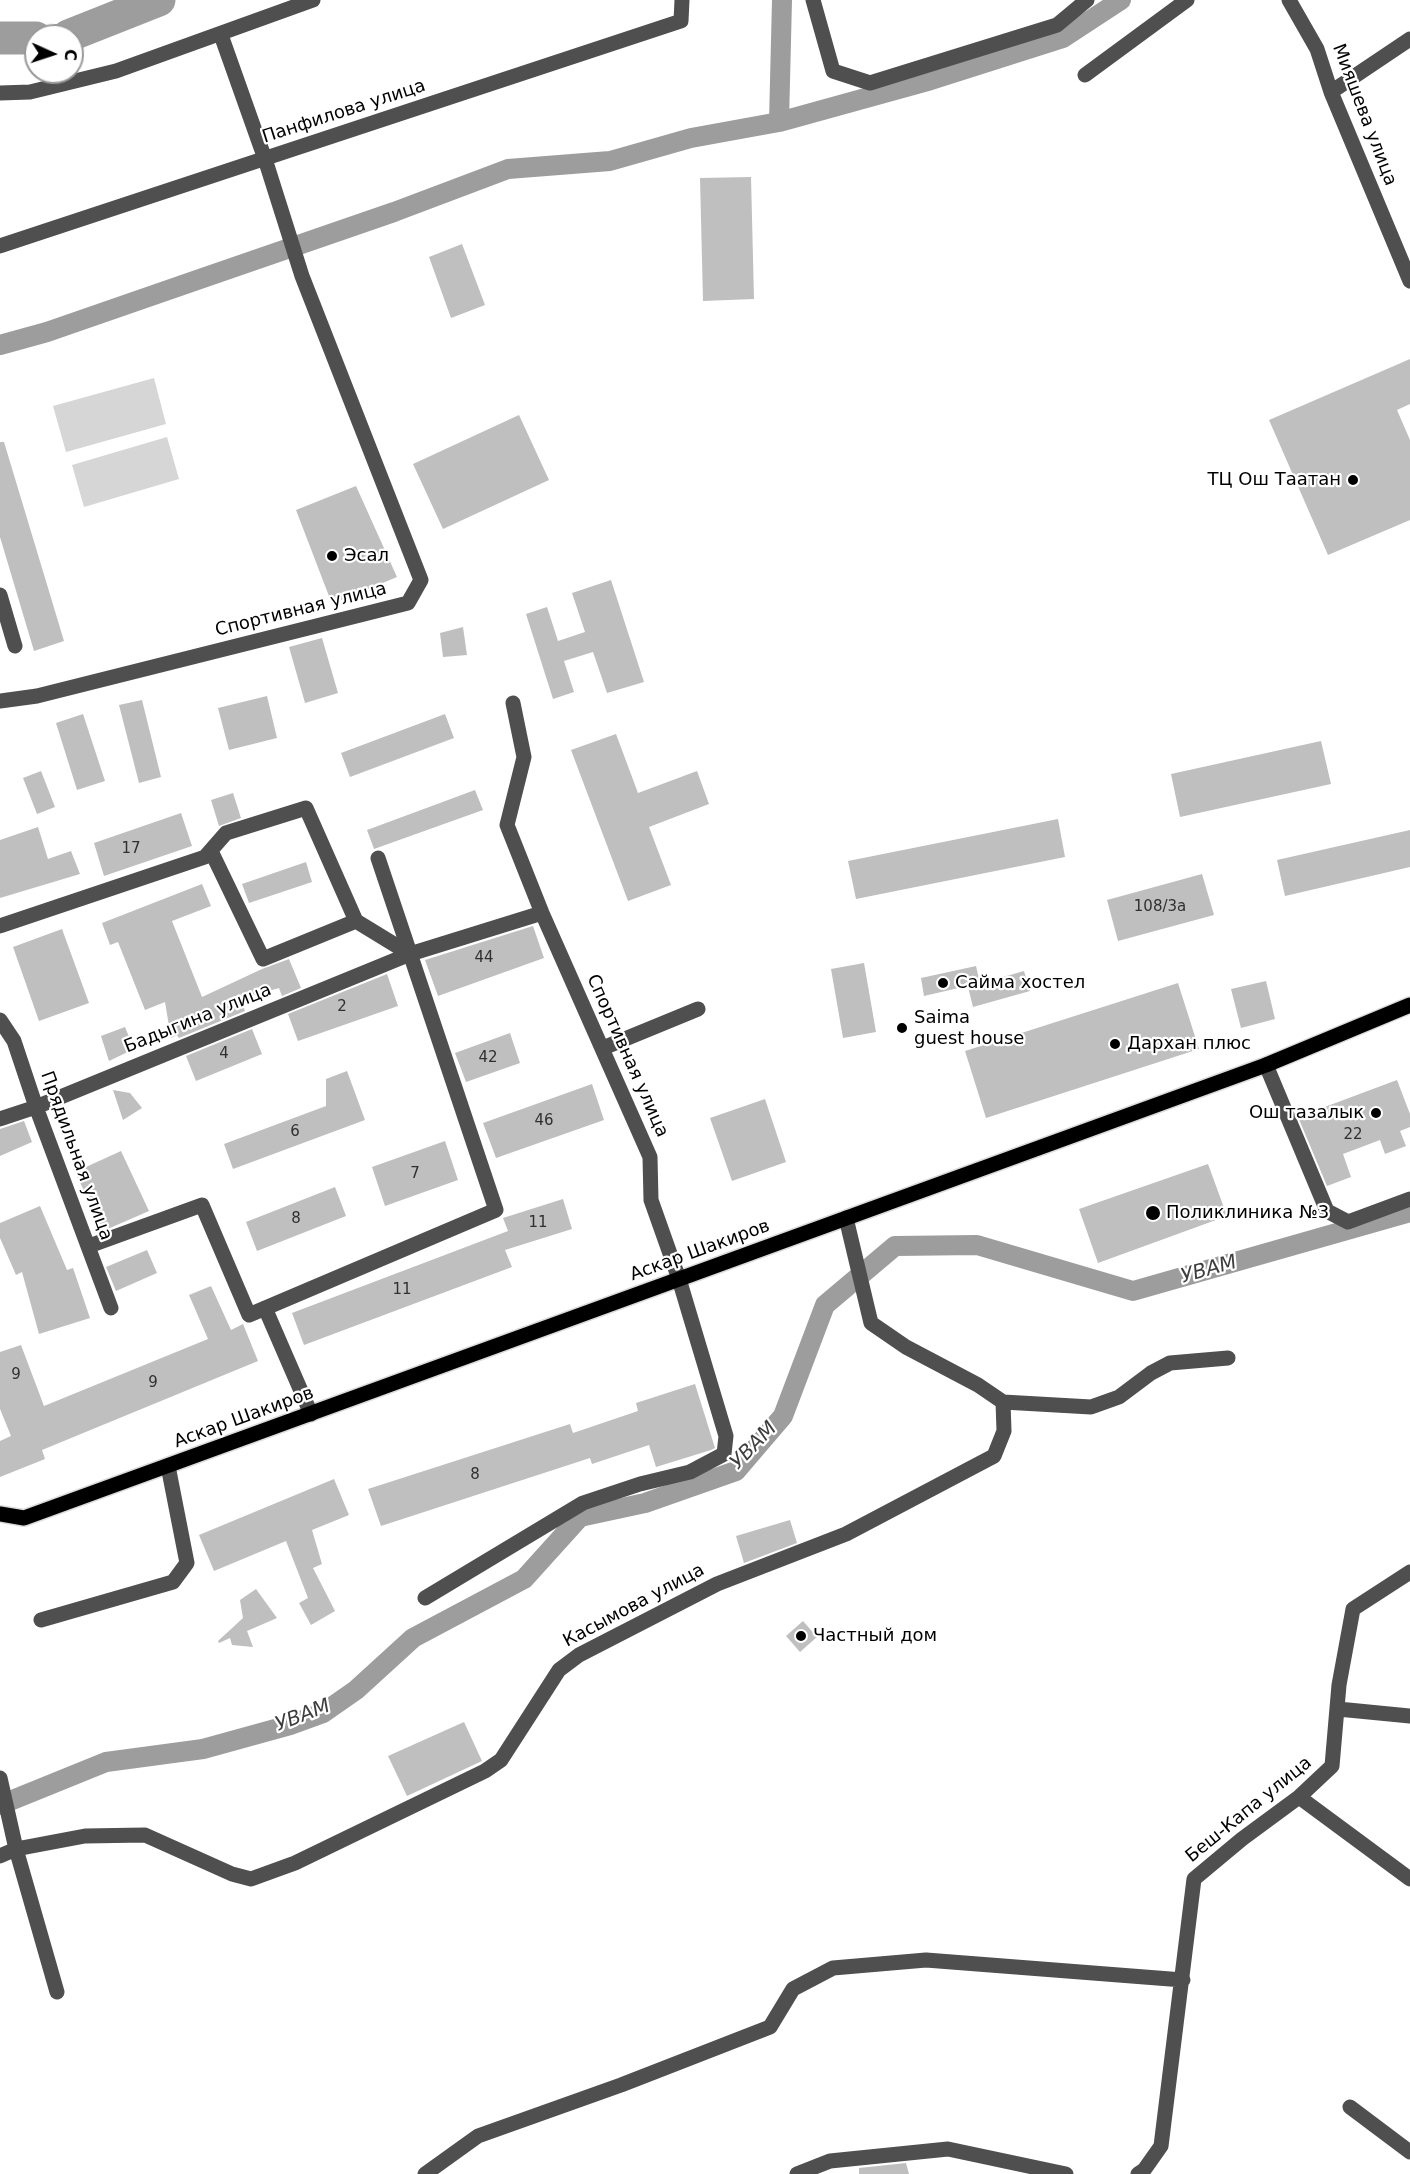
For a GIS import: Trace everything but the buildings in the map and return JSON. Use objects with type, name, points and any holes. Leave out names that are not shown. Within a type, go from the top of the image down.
[{"type":"main road","name":"Аскар Шакиров","points":[[0,1514],[24,1518],[1266,1065],[1410,1005]]},
{"type":"street","points":[[0,93],[30,92],[116,71],[313,0]]},
{"type":"street","name":"Панфилова улица","points":[[0,246],[681,21],[682,0]]},
{"type":"street","points":[[813,0],[833,71],[870,83],[1057,25],[1087,0]]},
{"type":"street","points":[[1085,75],[1187,0]]},
{"type":"street","name":"Мияшева улица","points":[[1289,0],[1317,49],[1331,92],[1410,281]]},
{"type":"street","points":[[221,35],[265,159]]},
{"type":"street","points":[[1331,92],[1410,39]]},
{"type":"street","name":"Спортивная улица","points":[[0,701],[37,696],[408,603],[421,580],[302,276],[265,159]]},
{"type":"street","points":[[0,595],[15,646]]},
{"type":"street","name":"Спортивная улица","points":[[425,1598],[583,1503],[640,1484],[690,1472],[724,1454],[726,1436],[679,1279],[651,1200],[650,1157],[542,913],[507,825],[524,757],[513,703]]},
{"type":"street","points":[[0,926],[205,857],[226,833],[306,808],[356,921],[410,954]]},
{"type":"street","points":[[211,851],[263,959],[356,921]]},
{"type":"street","points":[[89,1246],[202,1205],[249,1315],[496,1210],[378,858]]},
{"type":"street","name":"Бадыгина улица","points":[[0,1119],[36,1107],[410,954],[542,913]]},
{"type":"street","points":[[603,1048],[699,1009]]},
{"type":"street","name":"Прядильная улица","points":[[0,1020],[14,1041],[36,1107],[111,1308]]},
{"type":"street","points":[[1266,1065],[1327,1211],[1348,1222],[1410,1199]]},
{"type":"street","points":[[846,1218],[871,1323],[906,1347],[978,1384],[1002,1402],[1091,1407],[1119,1397],[1151,1373],[1170,1363],[1228,1359]]},
{"type":"street","points":[[265,1308],[311,1414]]},
{"type":"street","name":"Касымова улица","points":[[0,1856],[15,1843],[85,1836],[146,1835],[232,1874],[251,1879],[295,1863],[485,1771],[501,1760],[559,1670],[579,1655],[717,1584],[846,1534],[994,1456],[1004,1431],[1002,1402]]},
{"type":"street","points":[[41,1620],[173,1582],[187,1563],[168,1466]]},
{"type":"street","name":"Беш-Капа улица","points":[[1138,2174],[1144,2170],[1161,2146],[1194,1879],[1242,1839],[1299,1797],[1332,1767],[1339,1685],[1353,1609],[1410,1572]]},
{"type":"street","points":[[1338,1709],[1410,1716]]},
{"type":"street","points":[[0,1778],[15,1843],[57,1992]]},
{"type":"street","points":[[1299,1797],[1410,1879]]},
{"type":"street","points":[[425,2174],[478,2136],[621,2085],[770,2027],[793,1989],[833,1968],[926,1960],[1183,1980]]},
{"type":"street","points":[[1350,2107],[1410,2152]]},
{"type":"street","points":[[796,2174],[830,2161],[948,2149],[1066,2174]]},
{"type":"shaded area","points":[[154,378],[166,424],[66,452],[53,406]]},
{"type":"shaded area","points":[[167,437],[179,479],[84,507],[72,465]]},
{"type":"waterway","points":[[84,30],[159,0]]},
{"type":"waterway","points":[[779,122],[782,0]]},
{"type":"waterway","points":[[0,345],[47,332],[394,212],[508,169],[610,161],[691,138],[779,122],[931,80],[1063,38],[1121,0]]},
{"type":"waterway","points":[[0,38],[24,38]]},
{"type":"waterway","name":"УВАМ","points":[[0,1805],[106,1762],[203,1749],[290,1725],[323,1713],[356,1690],[413,1638],[524,1579],[580,1517],[645,1503],[736,1471],[783,1416],[825,1305],[895,1246],[977,1245],[1133,1291],[1410,1212]]},
{"type":"place","name":"ТЦ Ош Таатан","points":[[1353,480]]},
{"type":"place","name":"Эсал","points":[[332,556]]},
{"type":"place","name":"Сайма хостел","points":[[943,983]]},
{"type":"place","name":"Saima guest house","points":[[902,1028]]},
{"type":"place","name":"Дархан плюс","points":[[1115,1044]]},
{"type":"place","name":"Ош тазалык","points":[[1376,1113]]},
{"type":"place","name":"Поликлиника №3","points":[[1153,1213]]},
{"type":"place","name":"Частный дом","points":[[801,1636]]}]
